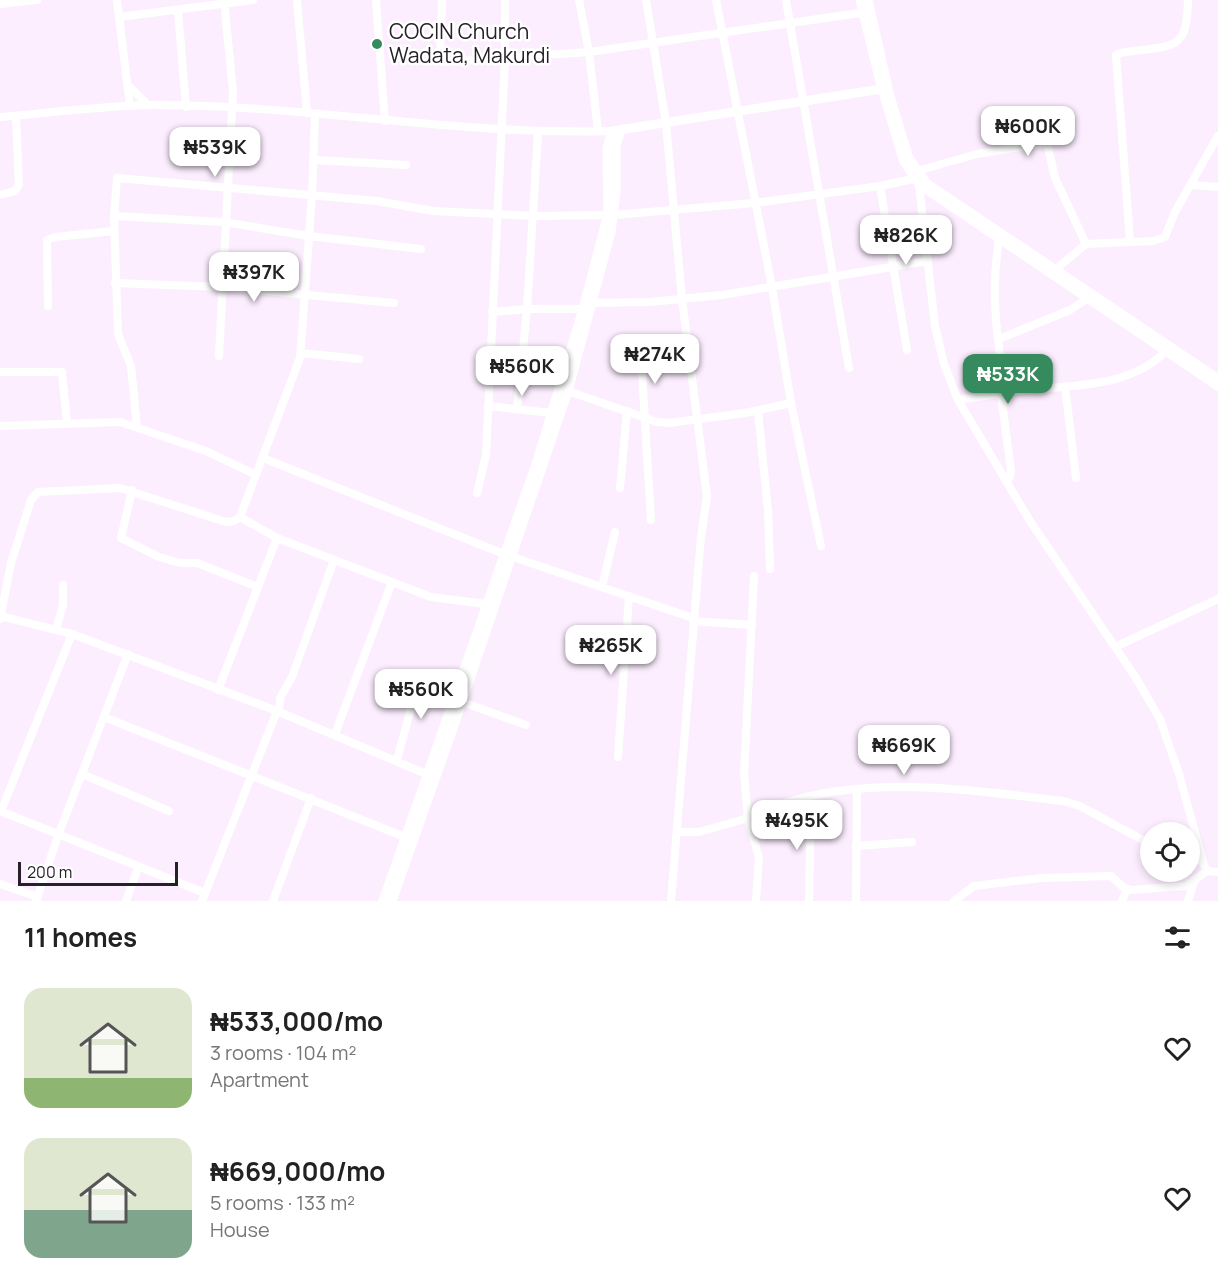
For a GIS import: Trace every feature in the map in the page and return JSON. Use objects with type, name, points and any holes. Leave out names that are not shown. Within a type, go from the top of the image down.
[{"type":"main road","points":[[392,901],[486,604],[508,555],[568,391],[611,214],[616,131],[883,89],[866,12],[860,0]]},
{"type":"main road","points":[[866,12],[868,0]]},
{"type":"main road","points":[[383,901],[405,837],[462,702],[587,306]]},
{"type":"street","points":[[0,4],[37,0]]},
{"type":"street","points":[[117,0],[130,106]]},
{"type":"street","points":[[119,17],[253,0]]},
{"type":"street","points":[[297,0],[311,114],[313,160],[301,353],[296,375],[240,517],[226,522],[132,490],[104,487],[34,494],[11,563],[0,617],[72,634],[128,654],[278,711],[432,776]]},
{"type":"street","points":[[376,0],[386,121]]},
{"type":"street","points":[[442,0],[441,61],[506,59],[589,52],[866,12]]},
{"type":"street","points":[[477,493],[486,455],[489,406],[506,59],[505,0]]},
{"type":"street","points":[[579,0],[589,52],[598,131]]},
{"type":"street","points":[[646,0],[666,123],[682,299],[707,496],[693,620],[671,901]]},
{"type":"street","points":[[716,0],[772,287],[791,403],[821,546]]},
{"type":"street","points":[[786,0],[821,193],[849,368]]},
{"type":"street","points":[[1131,241],[1116,55],[1170,47],[1179,42],[1188,25],[1188,0]]},
{"type":"street","points":[[219,356],[224,222],[232,110],[231,64],[224,2]]},
{"type":"street","points":[[178,10],[186,107]]},
{"type":"street","points":[[129,86],[148,105]]},
{"type":"street","points":[[883,89],[916,178],[939,349],[958,400],[1005,480],[1136,678],[1168,738],[1202,861],[1207,871]]},
{"type":"street","points":[[0,117],[148,105],[311,114],[538,133],[616,131]]},
{"type":"street","points":[[0,195],[15,191],[19,185],[16,116]]},
{"type":"street","points":[[518,409],[538,133]]},
{"type":"street","points":[[1055,270],[1086,244],[1160,240],[1165,237],[1218,136]]},
{"type":"street","points":[[137,427],[131,366],[118,334],[114,216],[115,182],[119,178],[377,201],[410,209],[533,216],[611,214],[754,203],[880,186],[916,178],[988,151],[1047,143],[1055,178],[1086,244]]},
{"type":"street","points":[[313,160],[406,165]]},
{"type":"street","points":[[916,178],[999,240],[1218,387]]},
{"type":"street","points":[[916,178],[1218,378]]},
{"type":"street","points":[[1191,185],[1218,187]]},
{"type":"street","points":[[880,186],[907,350]]},
{"type":"street","points":[[114,216],[224,222],[309,236],[421,249]]},
{"type":"street","points":[[48,306],[47,240],[55,237],[114,231]]},
{"type":"street","points":[[999,240],[996,270],[999,339],[1011,471],[1010,477],[1005,480]]},
{"type":"street","points":[[492,312],[650,303],[772,287],[928,261]]},
{"type":"street","points":[[116,283],[222,287],[394,303]]},
{"type":"street","points":[[999,339],[1070,310],[1087,299]]},
{"type":"street","points":[[958,400],[1088,384],[1135,373],[1149,366],[1165,352]]},
{"type":"street","points":[[301,353],[359,359]]},
{"type":"street","points":[[641,355],[651,520]]},
{"type":"street","points":[[0,372],[62,372],[67,423]]},
{"type":"street","points":[[1065,386],[1076,478]]},
{"type":"street","points":[[568,391],[669,423],[758,411],[791,403]]},
{"type":"street","points":[[489,406],[552,413]]},
{"type":"street","points":[[620,488],[627,411]]},
{"type":"street","points":[[758,411],[768,511],[770,569]]},
{"type":"street","points":[[0,426],[113,421],[206,451],[256,475]]},
{"type":"street","points":[[263,458],[508,555],[693,620],[752,625]]},
{"type":"street","points":[[132,490],[121,538],[159,557],[180,563],[197,563],[258,587]]},
{"type":"street","points":[[240,517],[277,538],[442,600],[486,604]]},
{"type":"street","points":[[602,587],[615,532]]},
{"type":"street","points":[[218,690],[277,538]]},
{"type":"street","points":[[72,634],[0,811],[59,833],[204,897],[250,776],[278,711],[280,698],[292,677],[334,560]]},
{"type":"street","points":[[754,576],[744,773],[748,818],[759,858],[756,901]]},
{"type":"street","points":[[335,734],[392,582]]},
{"type":"street","points":[[56,630],[63,605],[63,585]]},
{"type":"street","points":[[618,757],[629,596]]},
{"type":"street","points":[[1115,647],[1218,599]]},
{"type":"street","points":[[0,884],[37,899],[59,833],[128,654]]},
{"type":"street","points":[[397,760],[415,693],[414,678]]},
{"type":"street","points":[[462,702],[526,726]]},
{"type":"street","points":[[104,717],[405,837]]},
{"type":"street","points":[[82,774],[169,811]]},
{"type":"street","points":[[678,832],[699,832],[806,799],[857,789],[928,789],[1063,801],[1080,806],[1140,839]]},
{"type":"street","points":[[856,901],[857,789]]},
{"type":"street","points":[[273,901],[311,798]]},
{"type":"street","points":[[806,799],[810,844],[809,901]]},
{"type":"street","points":[[856,846],[912,842]]},
{"type":"street","points":[[126,901],[138,868]]},
{"type":"street","points":[[1200,877],[1207,871],[1218,872]]},
{"type":"street","points":[[954,901],[974,886],[1042,878],[1111,876],[1127,889],[1186,886],[1194,882]]},
{"type":"street","points":[[1188,901],[1194,882]]},
{"type":"street","points":[[1122,901],[1127,889]]},
{"type":"place","name":"COCIN Church Wadata, Makurdi","points":[[377,44]]}]
